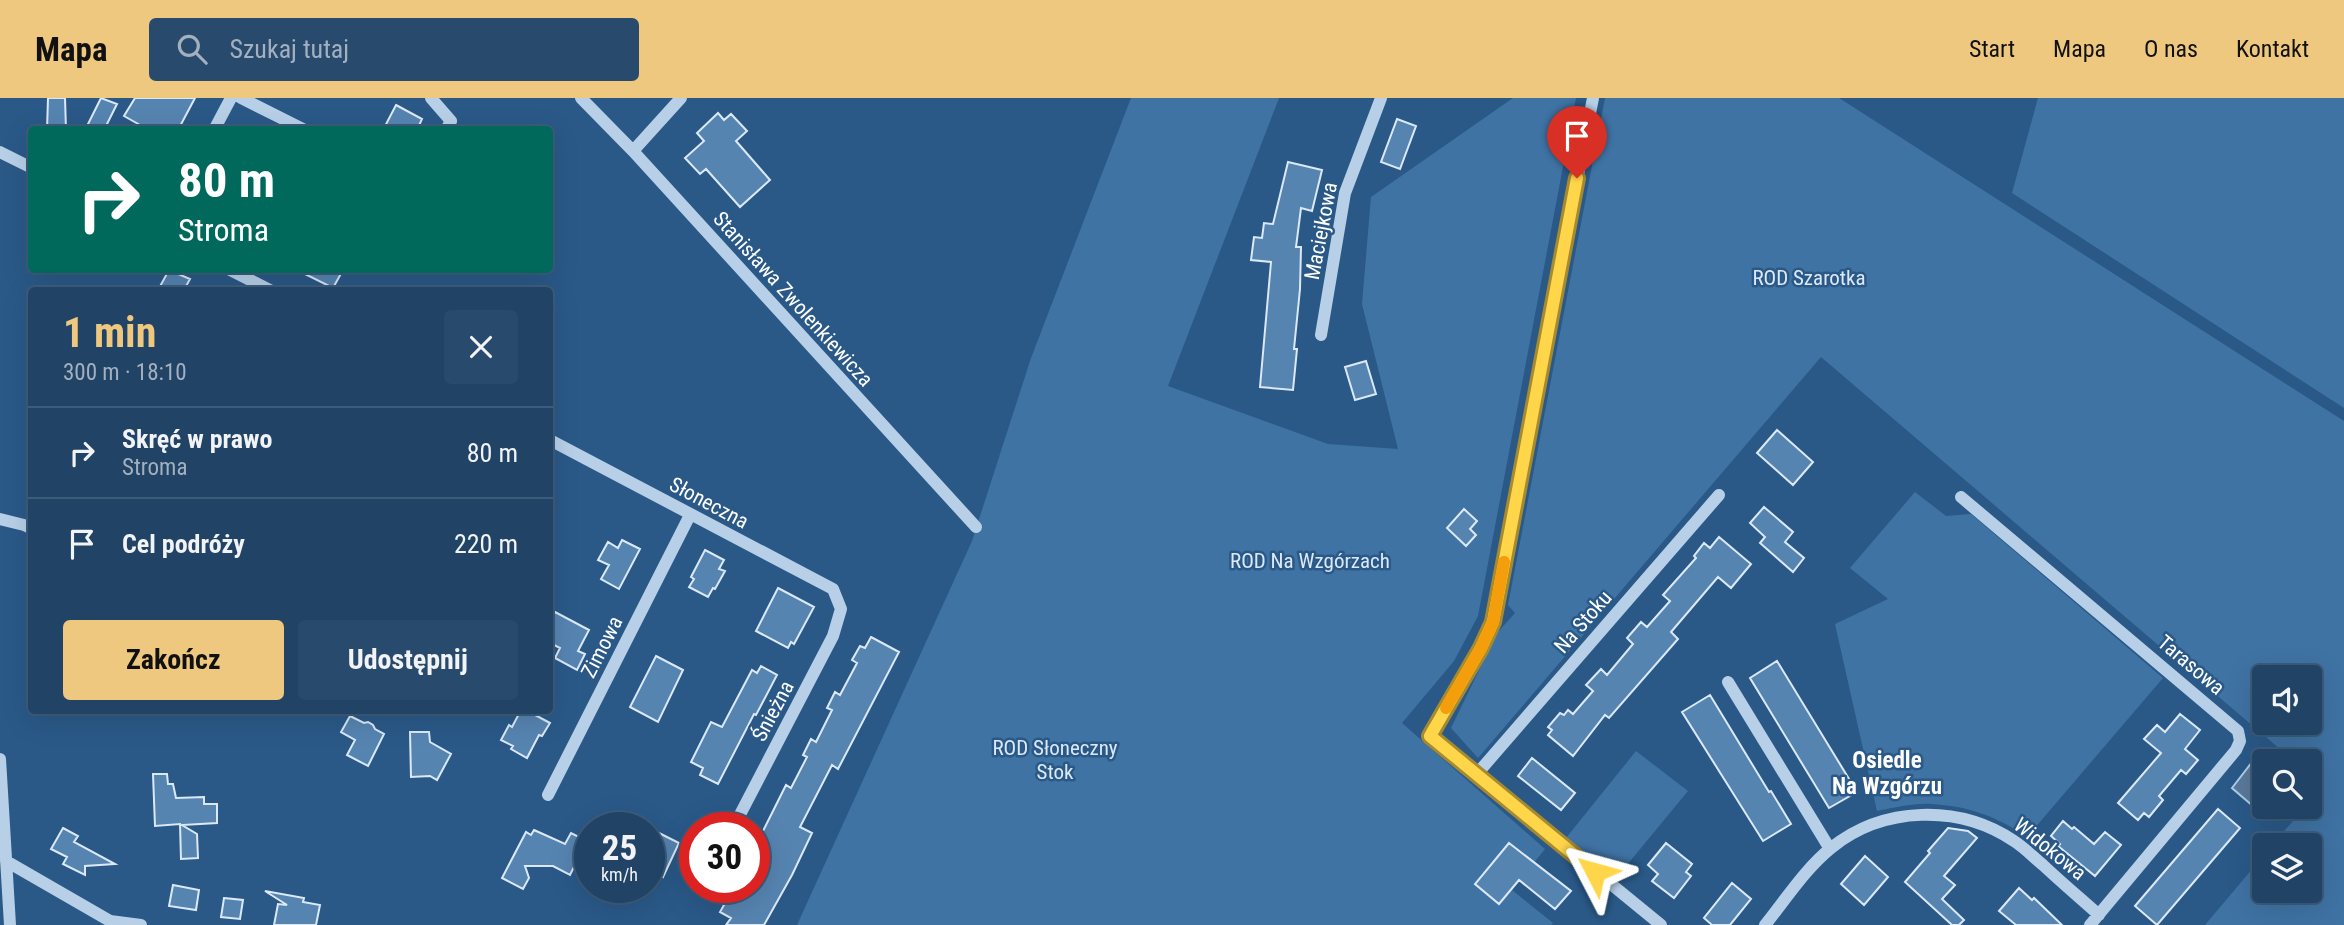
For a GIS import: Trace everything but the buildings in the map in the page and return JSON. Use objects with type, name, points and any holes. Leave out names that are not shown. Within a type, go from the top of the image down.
[{"type":"street","points":[[216,126],[231,98]]},
{"type":"street","points":[[242,98],[297,126]]},
{"type":"street","points":[[431,98],[451,121],[448,126]]},
{"type":"street","name":"Stanisława Zwolenkiewicza","points":[[581,98],[633,150],[976,527]]},
{"type":"street","points":[[633,150],[681,98]]},
{"type":"street","name":"Maciejkowa","points":[[1321,334],[1345,193],[1381,98]]},
{"type":"street","points":[[1593,98],[1493,622],[1430,736],[1661,925]]},
{"type":"street","points":[[0,152],[28,166]]},
{"type":"street","points":[[236,273],[264,287]]},
{"type":"street","name":"Słoneczna","points":[[553,442],[833,589],[841,609]]},
{"type":"street","name":"Na Stoku","points":[[1476,775],[1719,495]]},
{"type":"street","name":"Tarasowa","points":[[1961,497],[2238,731],[2240,741],[2236,750],[2090,925]]},
{"type":"street","name":"Zimowa","points":[[548,795],[690,515]]},
{"type":"street","points":[[0,519],[28,527]]},
{"type":"street","name":"Śnieżna","points":[[741,812],[833,636],[841,609]]},
{"type":"street","points":[[1728,682],[1830,849]]},
{"type":"street","points":[[0,759],[10,925]]},
{"type":"street","name":"Widokowa","points":[[1765,925],[1812,865],[1830,849],[1868,826],[1903,815],[1938,814],[1967,819],[1992,828],[2016,842],[2099,915]]},
{"type":"street","points":[[6,861],[110,921],[141,925]]},
{"type":"green space","points":[[1131,98],[1279,98],[1168,386],[1328,444],[1398,449],[1362,304],[1371,197],[1513,98],[1576,98],[1478,616],[1454,661],[1402,723],[1545,849],[1512,890],[1553,923],[1551,925],[797,925],[972,541],[1031,358]]},
{"type":"green space","name":"ROD Szarotka","points":[[1605,98],[1839,98],[2344,421],[2344,925],[2205,925],[2252,869],[2252,903],[2322,903],[2322,833],[2282,833],[2295,819],[2322,819],[2322,749],[2280,749],[2264,735],[2322,735],[2322,665],[2252,665],[2252,725],[1821,357],[1478,758],[1451,728],[1497,633],[1515,613],[1508,605]]},
{"type":"green space","points":[[2038,98],[2344,98],[2344,408],[2012,193]]},
{"type":"green space","points":[[1915,492],[1946,516],[1971,514],[2163,678],[2027,837],[1993,818],[1957,807],[1924,804],[1877,811],[1835,624],[1888,599],[1850,568]]},
{"type":"green space","points":[[1636,751],[1688,791],[1617,877],[1566,838]]},
{"type":"shaded area","points":[[2252,762],[2252,805],[2232,788]]},
{"type":"slow traffic","points":[[1446,708],[1493,622],[1504,562]]},
{"type":"district","name":"Osiedle Na Wzgórzu","points":[[1887,773]]},
{"type":"route","points":[[1577,178],[1493,622],[1430,736],[1595,872]]},
{"type":"park label","name":"ROD Na Wzgórzach","points":[[1310,561]]},
{"type":"park label","name":"ROD Słoneczny Stok","points":[[1055,760]]}]
